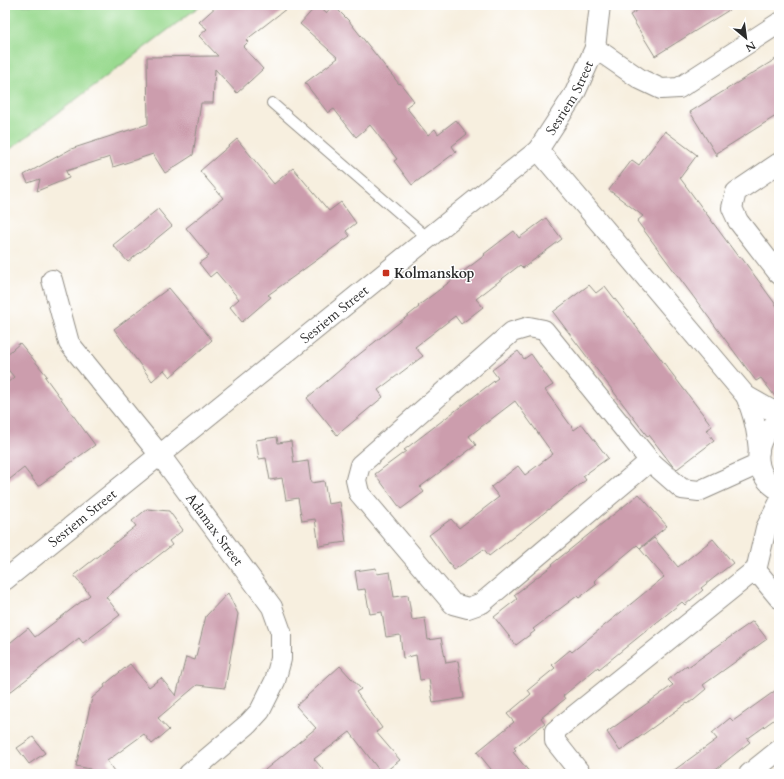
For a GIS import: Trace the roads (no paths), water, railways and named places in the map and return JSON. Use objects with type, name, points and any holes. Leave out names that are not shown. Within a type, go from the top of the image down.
[{"type":"street","name":"Sesriem Street","points":[[5,580],[538,150],[575,93],[595,48],[600,5]]},
{"type":"street","points":[[595,48],[640,79],[661,89],[679,88],[779,23]]},
{"type":"street","points":[[538,150],[746,396],[756,422],[759,458],[764,476],[779,490]]},
{"type":"street","points":[[779,163],[736,192],[732,208],[738,221],[779,274]]},
{"type":"street","name":"Adamax Street","points":[[52,280],[69,343],[160,455],[272,607],[281,632],[281,659],[275,681],[260,711],[248,724],[189,774]]},
{"type":"street","points":[[650,461],[482,603],[468,608],[453,604],[359,493],[356,480],[360,465],[512,332],[529,326],[544,330],[650,461],[682,489],[699,491],[759,458]]},
{"type":"street","points":[[746,396],[768,409],[779,412]]},
{"type":"street","points":[[759,458],[762,438],[770,428],[779,421]]},
{"type":"street","points":[[755,575],[766,528],[779,503]]},
{"type":"street","points":[[582,774],[554,741],[555,731],[750,574],[760,575],[779,598]]},
{"type":"street","points":[[749,774],[779,750]]},
{"type":"lane","points":[[272,103],[428,238]]},
{"type":"place","name":"Kolmanskop","points":[[386,273]]}]
